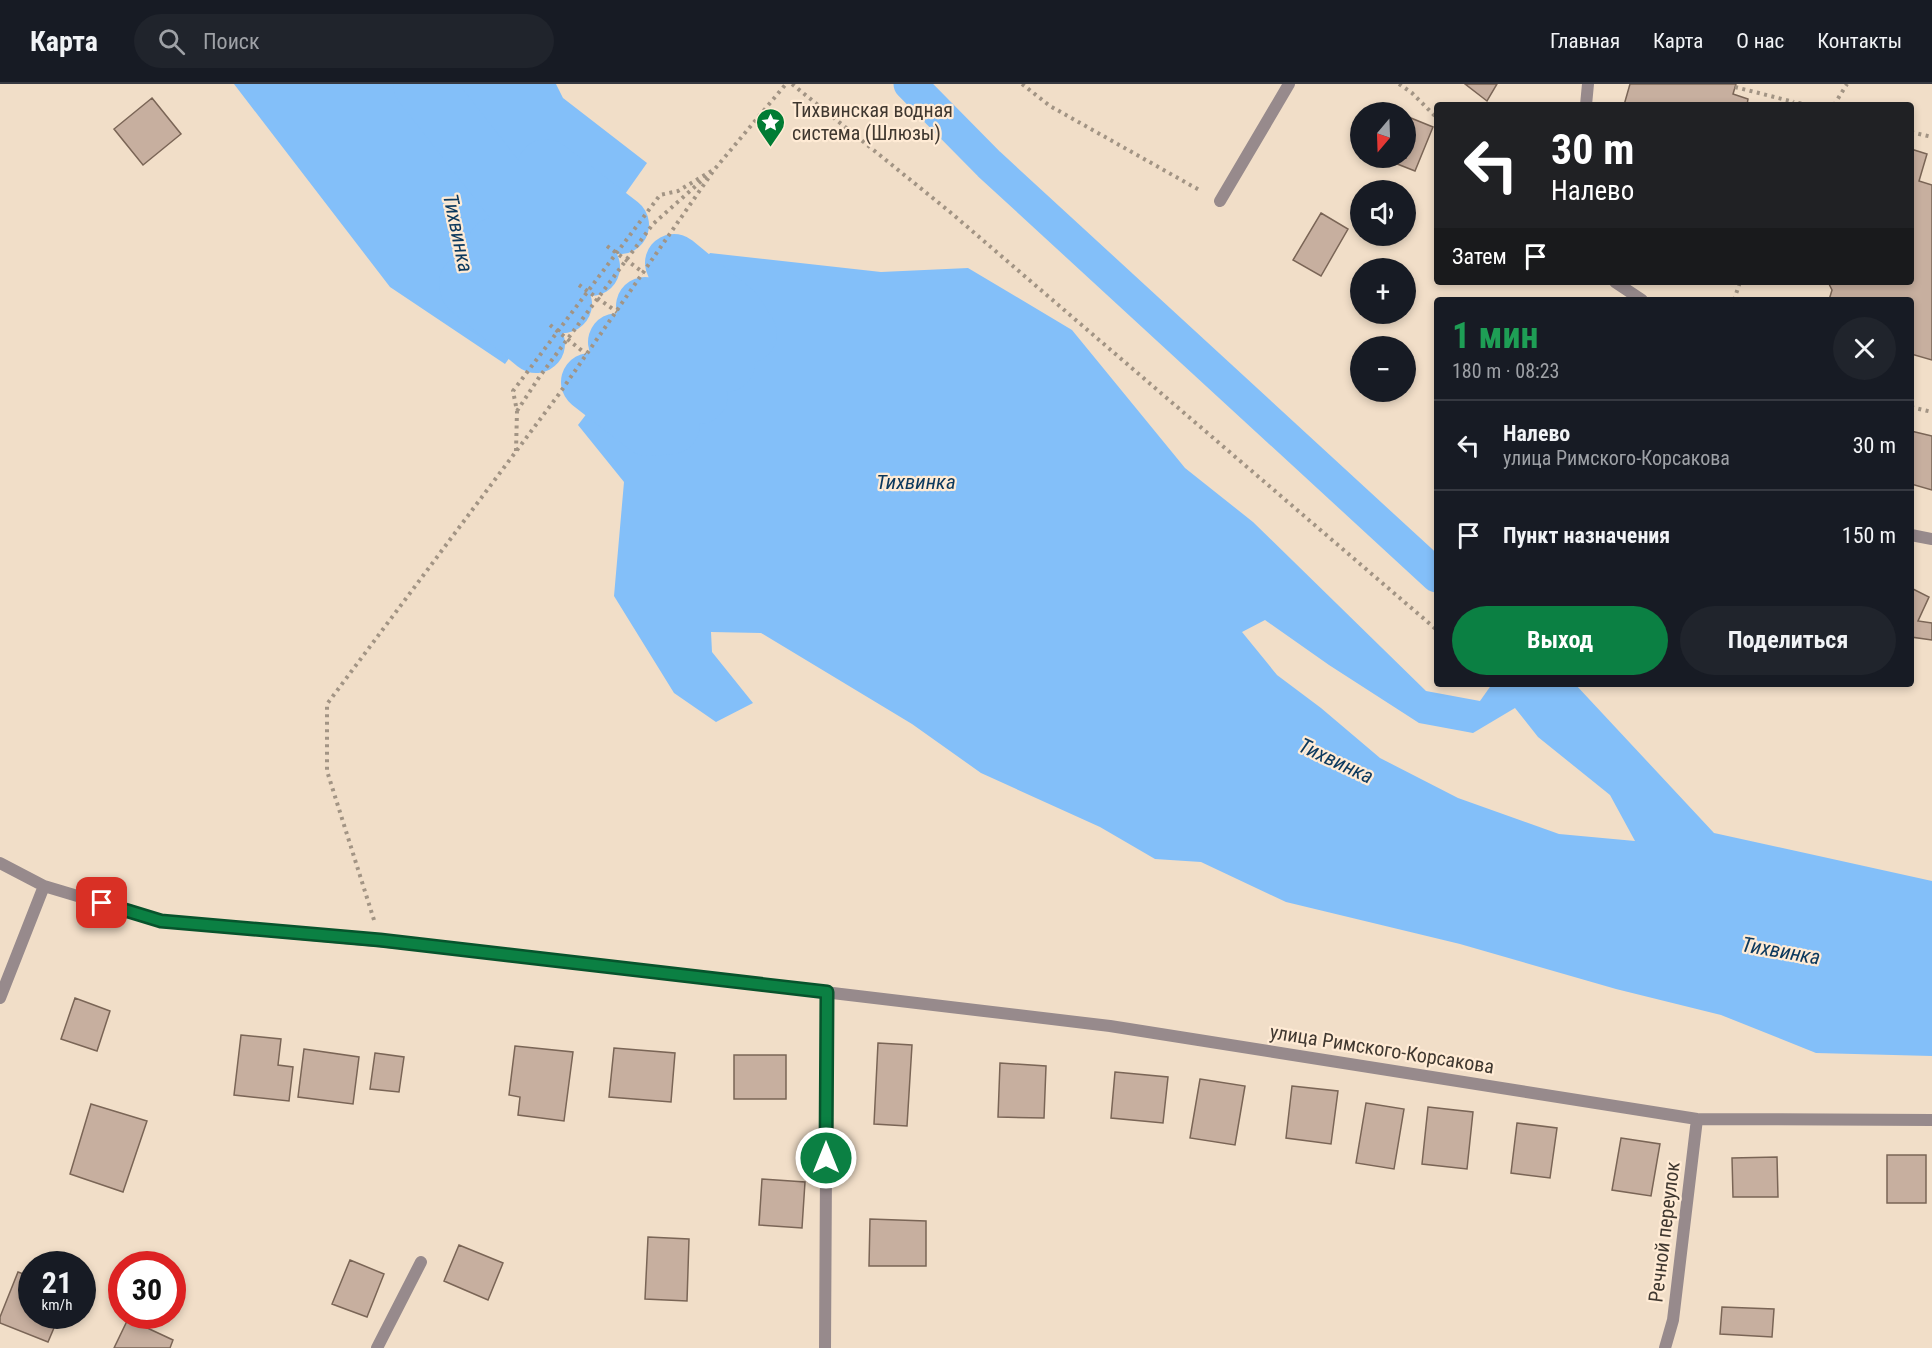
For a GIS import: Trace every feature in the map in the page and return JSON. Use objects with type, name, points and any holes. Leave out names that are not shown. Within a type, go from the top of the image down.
[{"type":"street","points":[[1220,201],[1289,84]]},
{"type":"street","points":[[1586,102],[1588,84]]},
{"type":"street","points":[[1620,285],[1638,297]]},
{"type":"street","points":[[1914,536],[1932,539]]},
{"type":"street","name":"улица Римского-Корсакова","points":[[0,863],[44,885],[161,921],[380,940],[1110,1026],[1697,1119],[1932,1120]]},
{"type":"street","points":[[0,998],[44,885]]},
{"type":"street","points":[[825,1348],[827,992]]},
{"type":"street","name":"Речной переулок","points":[[1665,1348],[1673,1320],[1697,1119]]},
{"type":"street","points":[[377,1348],[421,1262]]},
{"type":"path","points":[[377,930],[327,771],[327,704],[559,394],[714,170],[786,84]]},
{"type":"path","points":[[792,84],[950,212],[1434,627]]},
{"type":"path","points":[[1022,84],[1050,106],[1178,178]]},
{"type":"path","points":[[1399,84],[1412,93],[1434,115]]},
{"type":"path","points":[[1836,102],[1847,84]]},
{"type":"path","points":[[1735,87],[1787,102]]},
{"type":"path","points":[[1914,133],[1932,137]]},
{"type":"path","points":[[516,452],[517,411],[513,392],[660,195],[678,191],[714,170]]},
{"type":"path","points":[[517,411],[540,376],[653,224],[714,170]]},
{"type":"path","points":[[608,246],[644,273]]},
{"type":"path","points":[[579,285],[616,312]]},
{"type":"path","points":[[550,325],[586,354]]},
{"type":"path","points":[[1914,408],[1932,412]]},
{"type":"water","name":"Тихвинка","points":[[234,84],[556,84],[563,98],[647,163],[505,364],[390,287]]},
{"type":"water","name":"Тихвинка","points":[[710,253],[881,272],[968,268],[1072,330],[1185,468],[1253,522],[1426,691],[1480,701],[1490,687],[1578,687],[1714,833],[1932,881],[1932,1056],[1816,1053],[1721,1015],[1616,989],[1460,944],[1286,902],[1201,862],[1155,859],[1100,827],[981,773],[912,724],[761,633],[711,632],[712,652],[753,703],[716,722],[674,693],[614,596],[624,482],[578,425]],"holes":[[[1265,620],[1329,665],[1419,723],[1473,733],[1515,708],[1538,737],[1610,795],[1635,841],[1559,834],[1458,798],[1380,758],[1321,708],[1277,675],[1242,632]]]},
{"type":"building","points":[[1465,84],[1497,84],[1487,101]]},
{"type":"building","points":[[1630,84],[1736,84],[1733,94],[1748,99],[1748,102],[1625,102]]},
{"type":"building","points":[[152,98],[181,134],[143,165],[114,129]]},
{"type":"building","points":[[1416,120],[1433,127],[1415,171],[1407,168],[1416,168]]},
{"type":"building","points":[[1914,150],[1927,154],[1919,181],[1932,185],[1932,360],[1914,355],[1914,297],[1830,297],[1832,290],[1830,285],[1914,285]]},
{"type":"building","points":[[1321,213],[1348,229],[1321,276],[1293,260]]},
{"type":"building","points":[[1914,432],[1932,436],[1932,490],[1914,485]]},
{"type":"building","points":[[1914,590],[1929,597],[1918,621],[1932,623],[1932,640],[1914,637]]},
{"type":"building","points":[[75,998],[110,1011],[97,1051],[61,1039]]},
{"type":"building","points":[[241,1035],[281,1039],[278,1065],[293,1067],[289,1101],[234,1095]]},
{"type":"building","points":[[878,1043],[912,1045],[907,1126],[874,1124]]},
{"type":"building","points":[[515,1046],[573,1052],[564,1121],[518,1115],[520,1097],[509,1095]]},
{"type":"building","points":[[614,1048],[675,1053],[671,1102],[609,1097]]},
{"type":"building","points":[[304,1049],[359,1057],[353,1104],[298,1097]]},
{"type":"building","points":[[375,1053],[404,1057],[399,1092],[370,1089]]},
{"type":"building","points":[[734,1055],[786,1055],[786,1099],[734,1099]]},
{"type":"building","points":[[1000,1063],[1046,1066],[1044,1118],[998,1117]]},
{"type":"building","points":[[1115,1072],[1168,1077],[1163,1123],[1111,1118]]},
{"type":"building","points":[[1200,1079],[1245,1086],[1235,1145],[1190,1138]]},
{"type":"building","points":[[1292,1086],[1338,1091],[1331,1144],[1286,1138]]},
{"type":"building","points":[[1366,1103],[1404,1109],[1394,1169],[1356,1163]]},
{"type":"building","points":[[91,1104],[147,1121],[123,1192],[70,1174]]},
{"type":"building","points":[[1428,1107],[1473,1112],[1467,1169],[1422,1164]]},
{"type":"building","points":[[1517,1123],[1557,1128],[1550,1178],[1511,1173]]},
{"type":"building","points":[[1621,1138],[1660,1144],[1651,1196],[1612,1190]]},
{"type":"building","points":[[1887,1155],[1926,1155],[1926,1203],[1887,1203]]},
{"type":"building","points":[[1777,1157],[1778,1197],[1733,1197],[1732,1158]]},
{"type":"building","points":[[762,1179],[805,1182],[802,1228],[759,1225]]},
{"type":"building","points":[[870,1219],[926,1221],[926,1266],[869,1266]]},
{"type":"building","points":[[648,1237],[689,1239],[687,1301],[645,1299]]},
{"type":"building","points":[[459,1245],[503,1263],[488,1300],[444,1281]]},
{"type":"building","points":[[350,1260],[384,1274],[367,1317],[332,1304]]},
{"type":"building","points":[[18,1272],[18,1329],[54,1329],[48,1342],[0,1323],[0,1317]]},
{"type":"building","points":[[1722,1307],[1774,1309],[1772,1337],[1720,1334]]},
{"type":"building","points":[[123,1329],[149,1329],[173,1340],[170,1348],[114,1348]]},
{"type":"waterway","name":"Тихвинка","points":[[422,84],[534,227],[591,267]]},
{"type":"waterway","points":[[910,84],[989,164],[1434,573]]},
{"type":"waterway","name":"Тихвинка","points":[[546,168],[620,225]]},
{"type":"waterway","name":"Тихвинка","points":[[496,246],[501,259],[563,304]]},
{"type":"waterway","name":"Тихвинка","points":[[674,263],[735,313],[748,334]]},
{"type":"waterway","name":"Тихвинка","points":[[468,283],[469,288],[536,344]]},
{"type":"waterway","name":"Тихвинка","points":[[645,306],[726,363]]},
{"type":"waterway","name":"Тихвинка","points":[[617,342],[676,390],[699,395]]},
{"type":"waterway","name":"Тихвинка","points":[[590,382],[648,427],[671,425]]},
{"type":"place","name":"Тихвинская водная система (Шлюзы)","points":[[771,148]]},
{"type":"route","points":[[102,903],[161,921],[380,940],[827,992],[826,1158]]}]
